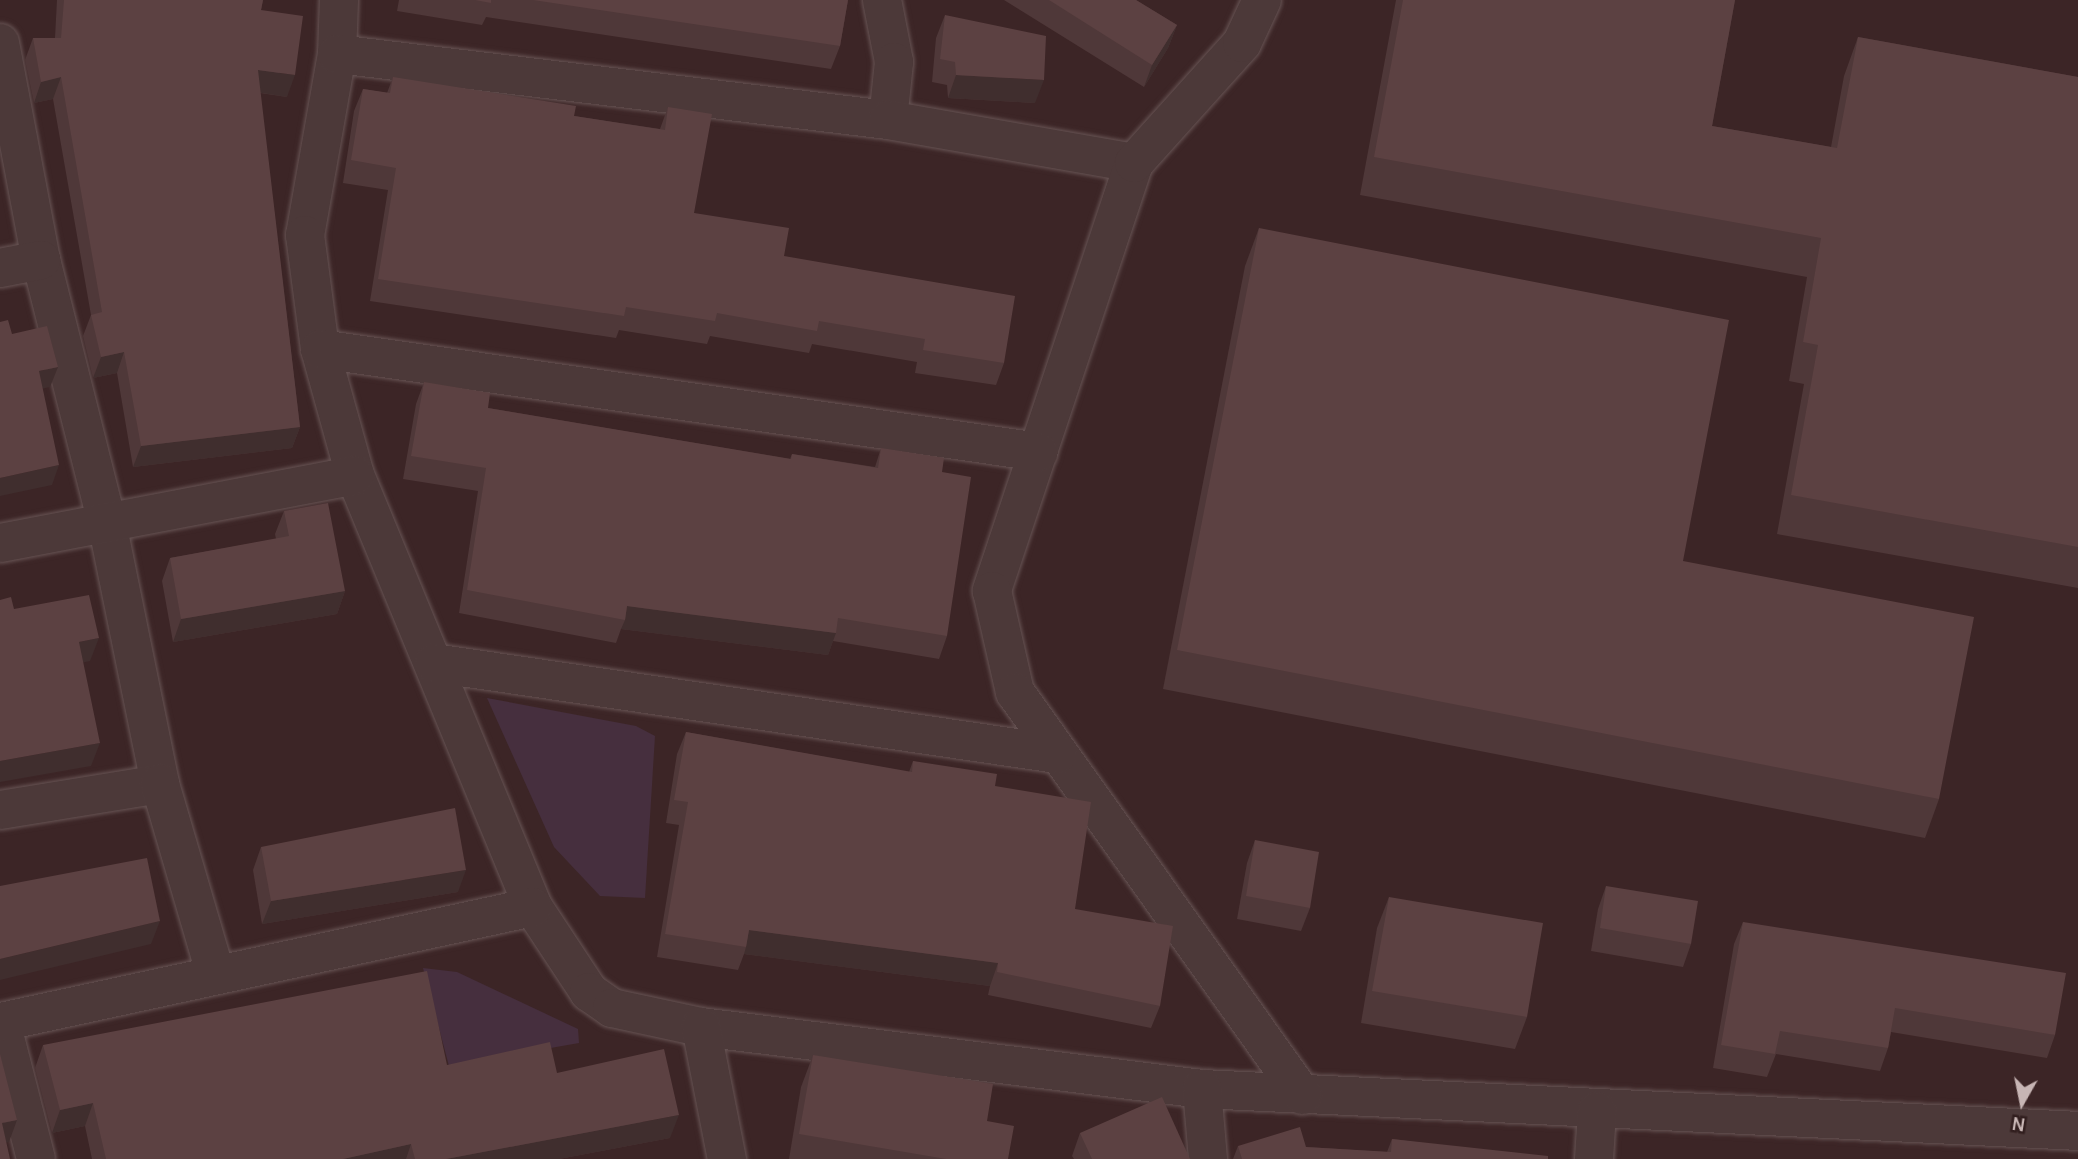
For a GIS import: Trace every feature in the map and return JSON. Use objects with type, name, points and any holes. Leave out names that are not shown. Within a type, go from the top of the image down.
[{"type":"street","points":[[340,0],[337,54],[305,235],[320,349],[355,475],[533,907],[589,992],[638,1017],[701,1027],[1202,1089],[1597,1111],[2078,1131]]},
{"type":"street","points":[[882,0],[894,62],[888,120]]},
{"type":"street","points":[[1262,0],[1242,43],[1134,163],[992,591],[1016,692],[1056,754],[1302,1095]]},
{"type":"street","points":[[0,43],[41,260],[107,523],[160,784],[215,972]]},
{"type":"street","points":[[337,54],[888,120],[1134,163]]},
{"type":"street","points":[[0,268],[41,260]]},
{"type":"street","points":[[320,349],[1039,452]]},
{"type":"street","points":[[0,543],[355,475]]},
{"type":"street","points":[[434,663],[1056,754]]},
{"type":"street","points":[[0,810],[160,784]]},
{"type":"street","points":[[36,1159],[1,1022],[215,972],[533,907]]},
{"type":"street","points":[[701,1027],[727,1159]]},
{"type":"street","points":[[1202,1089],[1208,1159]]},
{"type":"street","points":[[1594,1159],[1597,1111]]},
{"type":"shaded area","points":[[487,698],[636,726],[655,736],[645,898],[600,896],[554,847]]},
{"type":"shaded area","points":[[423,968],[457,972],[578,1029],[579,1043],[449,1066]]},
{"type":"building","points":[[64,0],[263,0],[261,10],[303,16],[295,75],[258,70],[300,427],[141,446],[124,352],[101,357],[91,315],[102,312],[61,77],[41,82],[33,38],[61,38]]},
{"type":"building","points":[[533,0],[848,0],[840,46]]},
{"type":"building","points":[[1049,0],[1136,0],[1177,25],[1152,65]]},
{"type":"building","points":[[1403,0],[1735,0],[1712,126],[1837,148],[1858,37],[2078,77],[2078,547],[1791,495],[1818,345],[1803,342],[1821,238],[1374,157]]},
{"type":"building","points":[[945,15],[1046,36],[1044,80],[956,75],[955,62],[940,59]]},
{"type":"building","points":[[393,77],[576,106],[574,116],[665,130],[668,107],[712,114],[694,213],[789,228],[784,256],[1015,296],[1004,363],[923,350],[925,339],[819,321],[817,331],[717,313],[715,321],[626,307],[624,316],[378,279],[396,168],[351,160],[363,89],[390,93]]},
{"type":"building","points":[[1259,228],[1729,320],[1683,561],[1974,617],[1939,799],[1177,650]]},
{"type":"building","points":[[8,320],[12,334],[47,326],[58,367],[39,371],[59,465],[0,478],[0,322]]},
{"type":"building","points":[[424,382],[490,393],[488,408],[791,459],[792,454],[878,468],[881,448],[944,458],[942,472],[971,477],[947,636],[838,618],[836,633],[627,606],[625,620],[467,590],[486,468],[411,456]]},
{"type":"building","points":[[328,503],[345,591],[181,619],[170,558],[289,536],[284,511]]},
{"type":"building","points":[[89,595],[99,638],[79,642],[100,743],[0,761],[0,600],[11,597],[14,609]]},
{"type":"building","points":[[686,732],[912,772],[913,761],[997,774],[995,786],[1091,802],[1075,909],[1173,926],[1160,1006],[997,972],[998,963],[749,930],[746,947],[665,934],[688,802],[674,800]]},
{"type":"building","points":[[455,808],[466,870],[271,901],[261,847]]},
{"type":"building","points":[[1255,840],[1319,852],[1310,908],[1246,896]]},
{"type":"building","points":[[147,858],[160,921],[0,959],[0,886]]},
{"type":"building","points":[[1606,886],[1698,901],[1691,944],[1600,928]]},
{"type":"building","points":[[1389,897],[1543,923],[1527,1017],[1372,991]]},
{"type":"building","points":[[1743,922],[2066,973],[2055,1035],[1895,1008],[1888,1048],[1780,1031],[1775,1054],[1721,1045]]},
{"type":"building","points":[[427,971],[447,1065],[550,1042],[557,1073],[664,1049],[679,1115],[446,1159],[415,1159],[411,1144],[343,1159],[106,1159],[93,1103],[60,1110],[43,1045]]},
{"type":"building","points":[[0,1054],[17,1120],[2,1123],[10,1159],[0,1159]]},
{"type":"building","points":[[813,1055],[993,1084],[987,1121],[1014,1126],[1008,1159],[946,1159],[799,1134]]},
{"type":"building","points":[[1162,1097],[1190,1159],[1092,1159],[1080,1133]]},
{"type":"building","points":[[1300,1127],[1306,1147],[1391,1152],[1392,1139],[1548,1156],[1548,1159],[1242,1159],[1238,1146]]}]
